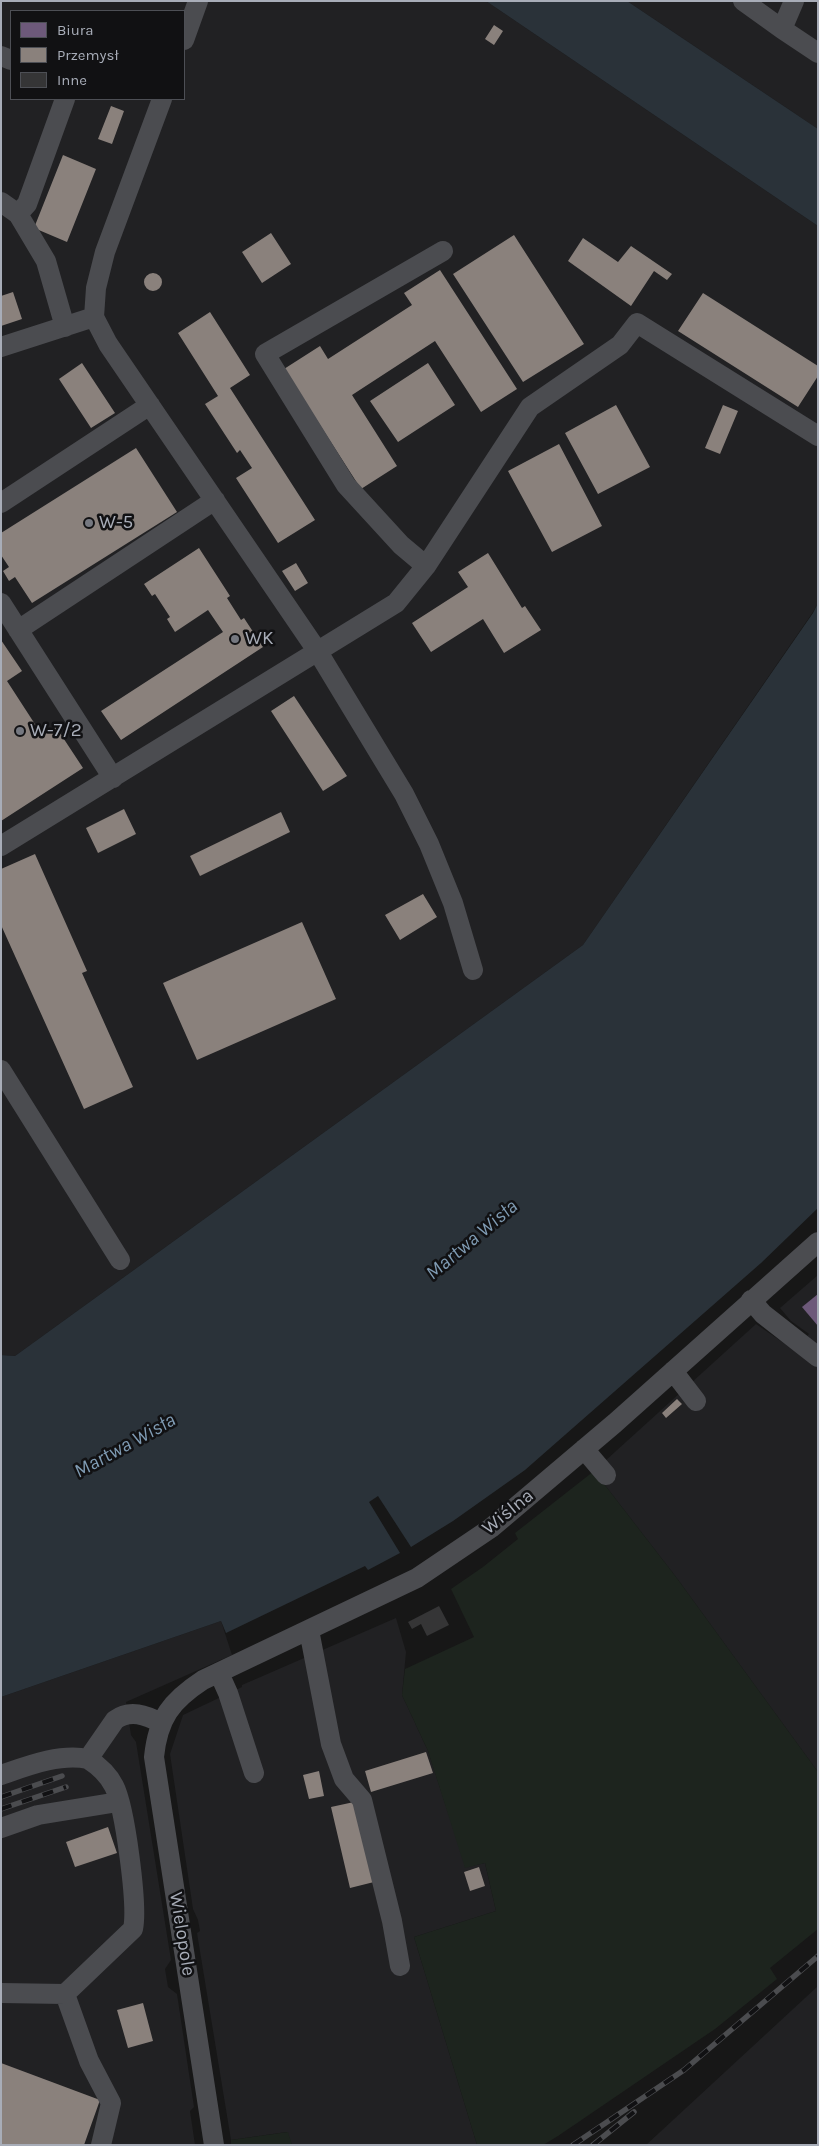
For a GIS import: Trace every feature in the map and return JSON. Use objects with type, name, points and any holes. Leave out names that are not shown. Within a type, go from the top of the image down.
[{"type":"street","points":[[185,37],[198,1]]},
{"type":"street","points":[[743,1],[818,53]]},
{"type":"street","points":[[782,29],[794,1]]},
{"type":"street","points":[[18,214],[28,204],[64,100]]},
{"type":"street","points":[[162,100],[106,252],[96,288],[94,317],[108,344],[318,652],[404,794],[429,844],[453,903],[472,970]]},
{"type":"street","points":[[1,202],[18,214],[46,261],[65,327]]},
{"type":"street","points":[[426,566],[401,545],[346,486],[265,354],[443,251]]},
{"type":"street","points":[[1,347],[94,317]]},
{"type":"street","points":[[1,846],[396,603],[426,566],[530,407],[620,345],[637,323],[818,436]]},
{"type":"street","points":[[1,503],[150,405]]},
{"type":"street","points":[[18,630],[215,500]]},
{"type":"street","points":[[1,604],[113,778]]},
{"type":"street","points":[[1,1070],[120,1260]]},
{"type":"street","name":"Wiślna","points":[[161,1723],[172,1706],[186,1692],[219,1673],[364,1605],[432,1568],[491,1528],[584,1449],[818,1242]]},
{"type":"street","points":[[751,1300],[762,1314],[818,1357]]},
{"type":"street","points":[[673,1371],[696,1401]]},
{"type":"street","points":[[584,1449],[606,1475]]},
{"type":"street","points":[[309,1630],[330,1744],[344,1779],[362,1800],[392,1921],[400,1966]]},
{"type":"street","points":[[219,1673],[228,1693],[254,1773]]},
{"type":"street","points":[[88,1758],[114,1720],[120,1716],[137,1714],[161,1723]]},
{"type":"street","name":"Wielopole","points":[[161,1723],[156,1737],[154,1757],[214,2145]]},
{"type":"street","points":[[1,1775],[44,1762],[66,1758],[88,1758],[99,1766],[109,1777],[115,1788],[127,1846],[136,1915],[133,1929],[65,1994],[1,1992]]},
{"type":"street","points":[[1,1828],[38,1815],[118,1802]]},
{"type":"street","points":[[65,1994],[89,2061],[111,2103],[101,2145]]},
{"type":"shaded area","points":[[1,1],[486,1],[818,226],[818,603],[583,945],[15,1356],[1,1355]]},
{"type":"shaded area","points":[[627,1],[818,1],[818,129]]},
{"type":"shaded area","points":[[818,1275],[818,1772],[676,1577],[594,1471],[756,1324],[794,1350],[809,1334],[791,1321],[780,1308]]},
{"type":"shaded area","points":[[594,1471],[676,1577],[818,1772],[818,1929],[770,1968],[777,1979],[715,2029],[558,2136],[543,2145],[477,2145],[414,1937],[496,1911],[485,1863],[465,1868],[428,1751],[402,1695],[405,1669],[474,1637],[451,1589],[483,1567],[518,1539],[515,1533]]},
{"type":"shaded area","points":[[396,1618],[406,1652],[402,1695],[428,1751],[466,1867],[485,1863],[496,1911],[414,1937],[477,2145],[292,2145],[287,2132],[231,2140],[197,1933],[200,1931],[193,1909],[170,1754],[183,1715],[242,1687],[242,1685]]},
{"type":"shaded area","points":[[221,1621],[232,1655],[126,1702],[131,1735],[136,1742],[171,1960],[165,1969],[168,1987],[177,1994],[194,2107],[190,2111],[195,2145],[1,2145],[1,1697]]},
{"type":"shaded area","points":[[818,1986],[818,2145],[646,2145]]},
{"type":"shaded area","points":[[288,2132],[292,2145],[231,2145],[231,2140]]},
{"type":"water","points":[[486,1],[627,1],[818,129],[818,226]]},
{"type":"water","name":"Martwa Wisła","points":[[818,603],[818,1208],[761,1263],[525,1470],[453,1521],[411,1547],[378,1496],[369,1502],[400,1553],[368,1570],[365,1566],[226,1633],[221,1621],[1,1697],[1,1355],[15,1356],[583,945],[813,613]]},
{"type":"building: Biura","points":[[818,1294],[818,1326],[802,1307]]},
{"type":"building: Przemysł","points":[[494,25],[503,31],[494,45],[485,39]]},
{"type":"building: Przemysł","points":[[111,106],[124,111],[112,144],[98,139]]},
{"type":"building: Przemysł","points":[[63,155],[96,169],[67,242],[34,228]]},
{"type":"building: Przemysł","points":[[271,233],[291,264],[262,283],[242,252]]},
{"type":"building: Przemysł","points":[[514,235],[584,344],[523,382],[453,274]]},
{"type":"building: Przemysł","points":[[583,238],[618,262],[631,246],[672,274],[667,280],[654,271],[631,306],[568,261]]},
{"type":"building: Przemysł","points":[[440,270],[517,389],[481,412],[435,341],[352,395],[397,466],[361,489],[284,369],[320,346],[328,359],[412,305],[404,293]]},
{"type":"building: Przemysł","points":[[153,273],[159,276],[162,282],[159,288],[153,291],[147,288],[144,282],[147,276]]},
{"type":"building: Przemysł","points":[[13,292],[22,319],[1,326],[1,296]]},
{"type":"building: Przemysł","points":[[703,293],[818,366],[818,376],[798,407],[678,331]]},
{"type":"building: Przemysł","points":[[210,312],[250,375],[230,388],[315,520],[278,543],[236,478],[252,468],[240,450],[237,453],[205,404],[218,396],[178,333]]},
{"type":"building: Przemysł","points":[[82,363],[115,413],[91,428],[59,379]]},
{"type":"building: Przemysł","points":[[428,363],[455,405],[398,442],[370,401]]},
{"type":"building: Przemysł","points":[[616,405],[650,467],[598,494],[565,433]]},
{"type":"building: Przemysł","points":[[723,405],[738,411],[720,454],[705,448]]},
{"type":"building: Przemysł","points":[[559,444],[602,526],[552,552],[508,471]]},
{"type":"building: Przemysł","name":"W-5","points":[[136,448],[177,512],[32,603],[15,577],[9,581],[3,571],[9,567],[1,555],[1,533]]},
{"type":"building: Przemysł","name":"WK","points":[[199,548],[230,596],[227,598],[241,620],[244,618],[263,647],[121,740],[101,711],[223,632],[208,610],[175,632],[167,619],[170,617],[155,594],[152,596],[144,584]]},
{"type":"building: Przemysł","points":[[488,553],[522,608],[525,606],[541,630],[504,653],[483,619],[431,652],[412,623],[468,587],[458,572]]},
{"type":"building: Przemysł","points":[[296,563],[308,583],[295,591],[282,571]]},
{"type":"building: Przemysł","name":"W-7/2","points":[[1,640],[22,671],[7,681],[42,735],[56,727],[83,768],[1,821]]},
{"type":"building: Przemysł","points":[[294,696],[347,776],[323,791],[271,711]]},
{"type":"building: Przemysł","points":[[124,809],[136,834],[98,853],[86,828]]},
{"type":"building: Przemysł","points":[[281,812],[290,832],[200,876],[190,856]]},
{"type":"building: Przemysł","points":[[35,854],[87,971],[82,973],[133,1087],[84,1109],[1,925],[1,869]]},
{"type":"building: Przemysł","points":[[423,894],[437,917],[400,940],[385,915]]},
{"type":"building: Przemysł","points":[[302,922],[336,999],[197,1060],[163,983]]},
{"type":"building: Przemysł","points":[[677,1399],[682,1404],[666,1418],[662,1413]]},
{"type":"building: Przemysł","points":[[426,1752],[433,1773],[371,1792],[365,1771]]},
{"type":"building: Przemysł","points":[[319,1771],[324,1796],[309,1799],[303,1775]]},
{"type":"building: Przemysł","points":[[354,1802],[374,1882],[350,1888],[331,1807]]},
{"type":"building: Przemysł","points":[[108,1827],[117,1853],[75,1867],[66,1842]]},
{"type":"building: Przemysł","points":[[479,1867],[485,1886],[470,1891],[464,1872]]},
{"type":"building: Przemysł","points":[[143,2003],[153,2041],[128,2048],[117,2010]]},
{"type":"building: Przemysł","points":[[1,2063],[100,2100],[84,2145],[1,2145]]},
{"type":"building: Inne","points":[[439,1606],[449,1625],[427,1636],[421,1624],[412,1629],[408,1622]]},
{"type":"railway","points":[[1,1797],[62,1776]]},
{"type":"railway","points":[[1,1809],[66,1787]]},
{"type":"railway","points":[[573,2145],[684,2070],[818,1956]]},
{"type":"railway","points":[[593,2145],[634,2112]]},
{"type":"place","name":"W-5","points":[[89,523]]},
{"type":"place","name":"WK","points":[[235,639]]},
{"type":"place","name":"W-7/2","points":[[20,731]]}]
